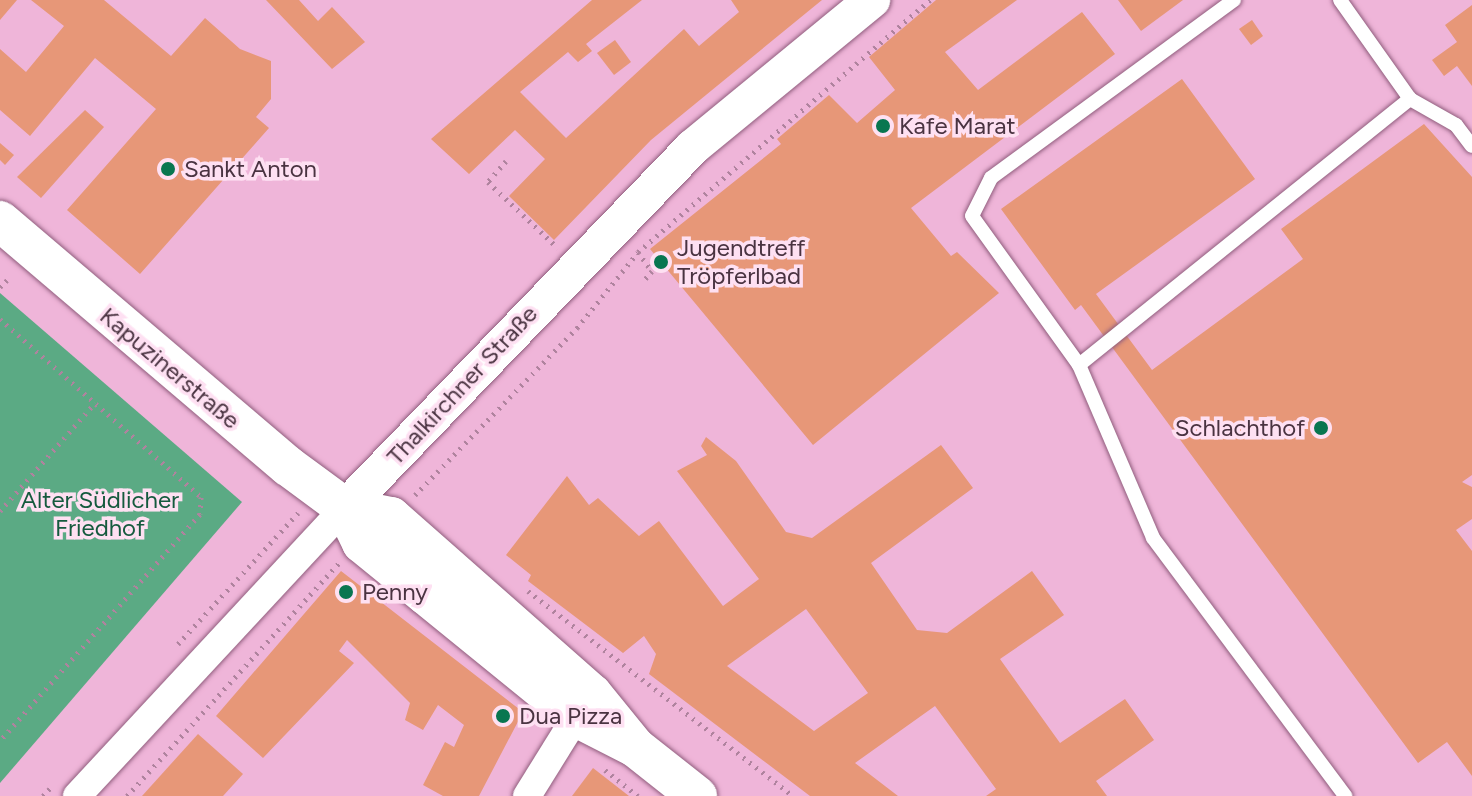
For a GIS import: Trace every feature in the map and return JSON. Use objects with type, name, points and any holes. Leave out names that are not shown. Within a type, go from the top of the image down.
[{"type":"main road","name":"Kapuzinerstraße","points":[[0,221],[183,383],[345,508],[362,543],[576,717],[635,747],[697,796]]},
{"type":"main road","name":"Kapuzinerstraße","points":[[345,508],[391,517],[592,694],[635,747]]},
{"type":"street","name":"Thalkirchner Straße","points":[[77,796],[345,508],[693,147],[872,0]]},
{"type":"street","points":[[527,796],[576,717]]},
{"type":"lane","points":[[1234,0],[991,178],[975,199],[974,224],[1079,365],[1153,538],[1345,796]]},
{"type":"lane","points":[[1340,0],[1410,99],[1456,125],[1472,146]]},
{"type":"lane","points":[[1079,365],[1410,99]]},
{"type":"path","points":[[422,509],[410,500],[438,465],[577,328],[638,252],[930,0]]},
{"type":"path","points":[[506,161],[488,182],[576,265]]},
{"type":"path","points":[[638,252],[652,271],[645,279]]},
{"type":"path","points":[[0,287],[7,280]]},
{"type":"path","points":[[0,319],[201,497],[200,514],[0,741]]},
{"type":"path","points":[[0,511],[95,403]]},
{"type":"path","points":[[127,796],[340,562]]},
{"type":"path","points":[[521,585],[793,796]]},
{"type":"green space","name":"Alter Südlicher Friedhof","points":[[0,293],[242,502],[0,783]]},
{"type":"building","points":[[0,0],[17,0],[0,20]]},
{"type":"building","name":"Sankt Anton","points":[[31,0],[104,0],[171,56],[205,18],[240,49],[271,61],[271,99],[256,117],[269,128],[140,274],[67,210],[156,109],[95,58],[30,136],[0,110],[0,49],[26,72],[64,26]]},
{"type":"building","points":[[266,0],[299,0],[318,21],[332,7],[365,42],[332,69]]},
{"type":"building","points":[[592,0],[642,0],[586,44],[592,51],[578,62],[568,52],[520,92],[566,138],[684,29],[699,46],[739,12],[731,0],[822,0],[651,140],[554,240],[509,196],[545,159],[515,130],[469,174],[431,139]]},
{"type":"building","points":[[936,0],[1017,0],[945,52],[978,90],[1082,12],[1115,54],[911,208],[951,256],[957,252],[999,293],[813,445],[650,249],[781,144],[777,139],[829,95],[857,123],[895,90],[869,57]]},
{"type":"building","points":[[1118,0],[1183,0],[1141,31]]},
{"type":"building","points":[[1472,5],[1472,86],[1457,66],[1444,76],[1432,60],[1457,42],[1445,25]]},
{"type":"building","points":[[1252,20],[1263,36],[1251,45],[1239,29]]},
{"type":"building","points":[[615,40],[631,62],[614,75],[597,53]]},
{"type":"building","name":"Schlachthof","points":[[1182,79],[1255,179],[1096,294],[1152,370],[1303,259],[1281,229],[1424,124],[1472,177],[1472,475],[1462,482],[1472,487],[1472,519],[1456,530],[1472,551],[1472,776],[1447,742],[1418,763],[1081,305],[1075,310],[1001,209]]},
{"type":"building","points":[[85,110],[104,127],[41,198],[17,177]]},
{"type":"building","points":[[0,143],[14,155],[5,165],[0,160]]},
{"type":"building","points":[[706,437],[736,461],[786,532],[812,538],[941,445],[973,488],[871,563],[917,630],[947,633],[1032,571],[1064,615],[1000,659],[1060,743],[1125,699],[1154,740],[1096,781],[1107,796],[986,796],[996,789],[935,706],[855,763],[898,796],[810,796],[649,674],[656,654],[644,636],[623,653],[528,581],[531,575],[506,555],[567,476],[589,505],[598,498],[639,536],[659,521],[723,606],[759,579],[677,471],[707,455],[701,446]],"holes":[[[806,609],[868,693],[814,731],[727,666]]]},
{"type":"building","points":[[341,571],[523,712],[479,796],[443,796],[423,785],[445,742],[454,747],[464,725],[438,705],[423,730],[405,720],[410,703],[347,640],[339,651],[354,663],[263,758],[216,716]]},
{"type":"building","points":[[198,734],[243,774],[223,796],[142,796]]},
{"type":"building","points":[[593,768],[629,796],[572,796]]},
{"type":"place","name":"Kafe Marat","points":[[883,126]]},
{"type":"place","name":"Sankt Anton","points":[[168,169]]},
{"type":"place","name":"Jugendtreff Tröpferlbad","points":[[661,262]]},
{"type":"place","name":"Schlachthof","points":[[1321,428]]},
{"type":"place","name":"Penny","points":[[346,592]]},
{"type":"place","name":"Dua Pizza","points":[[503,716]]}]
